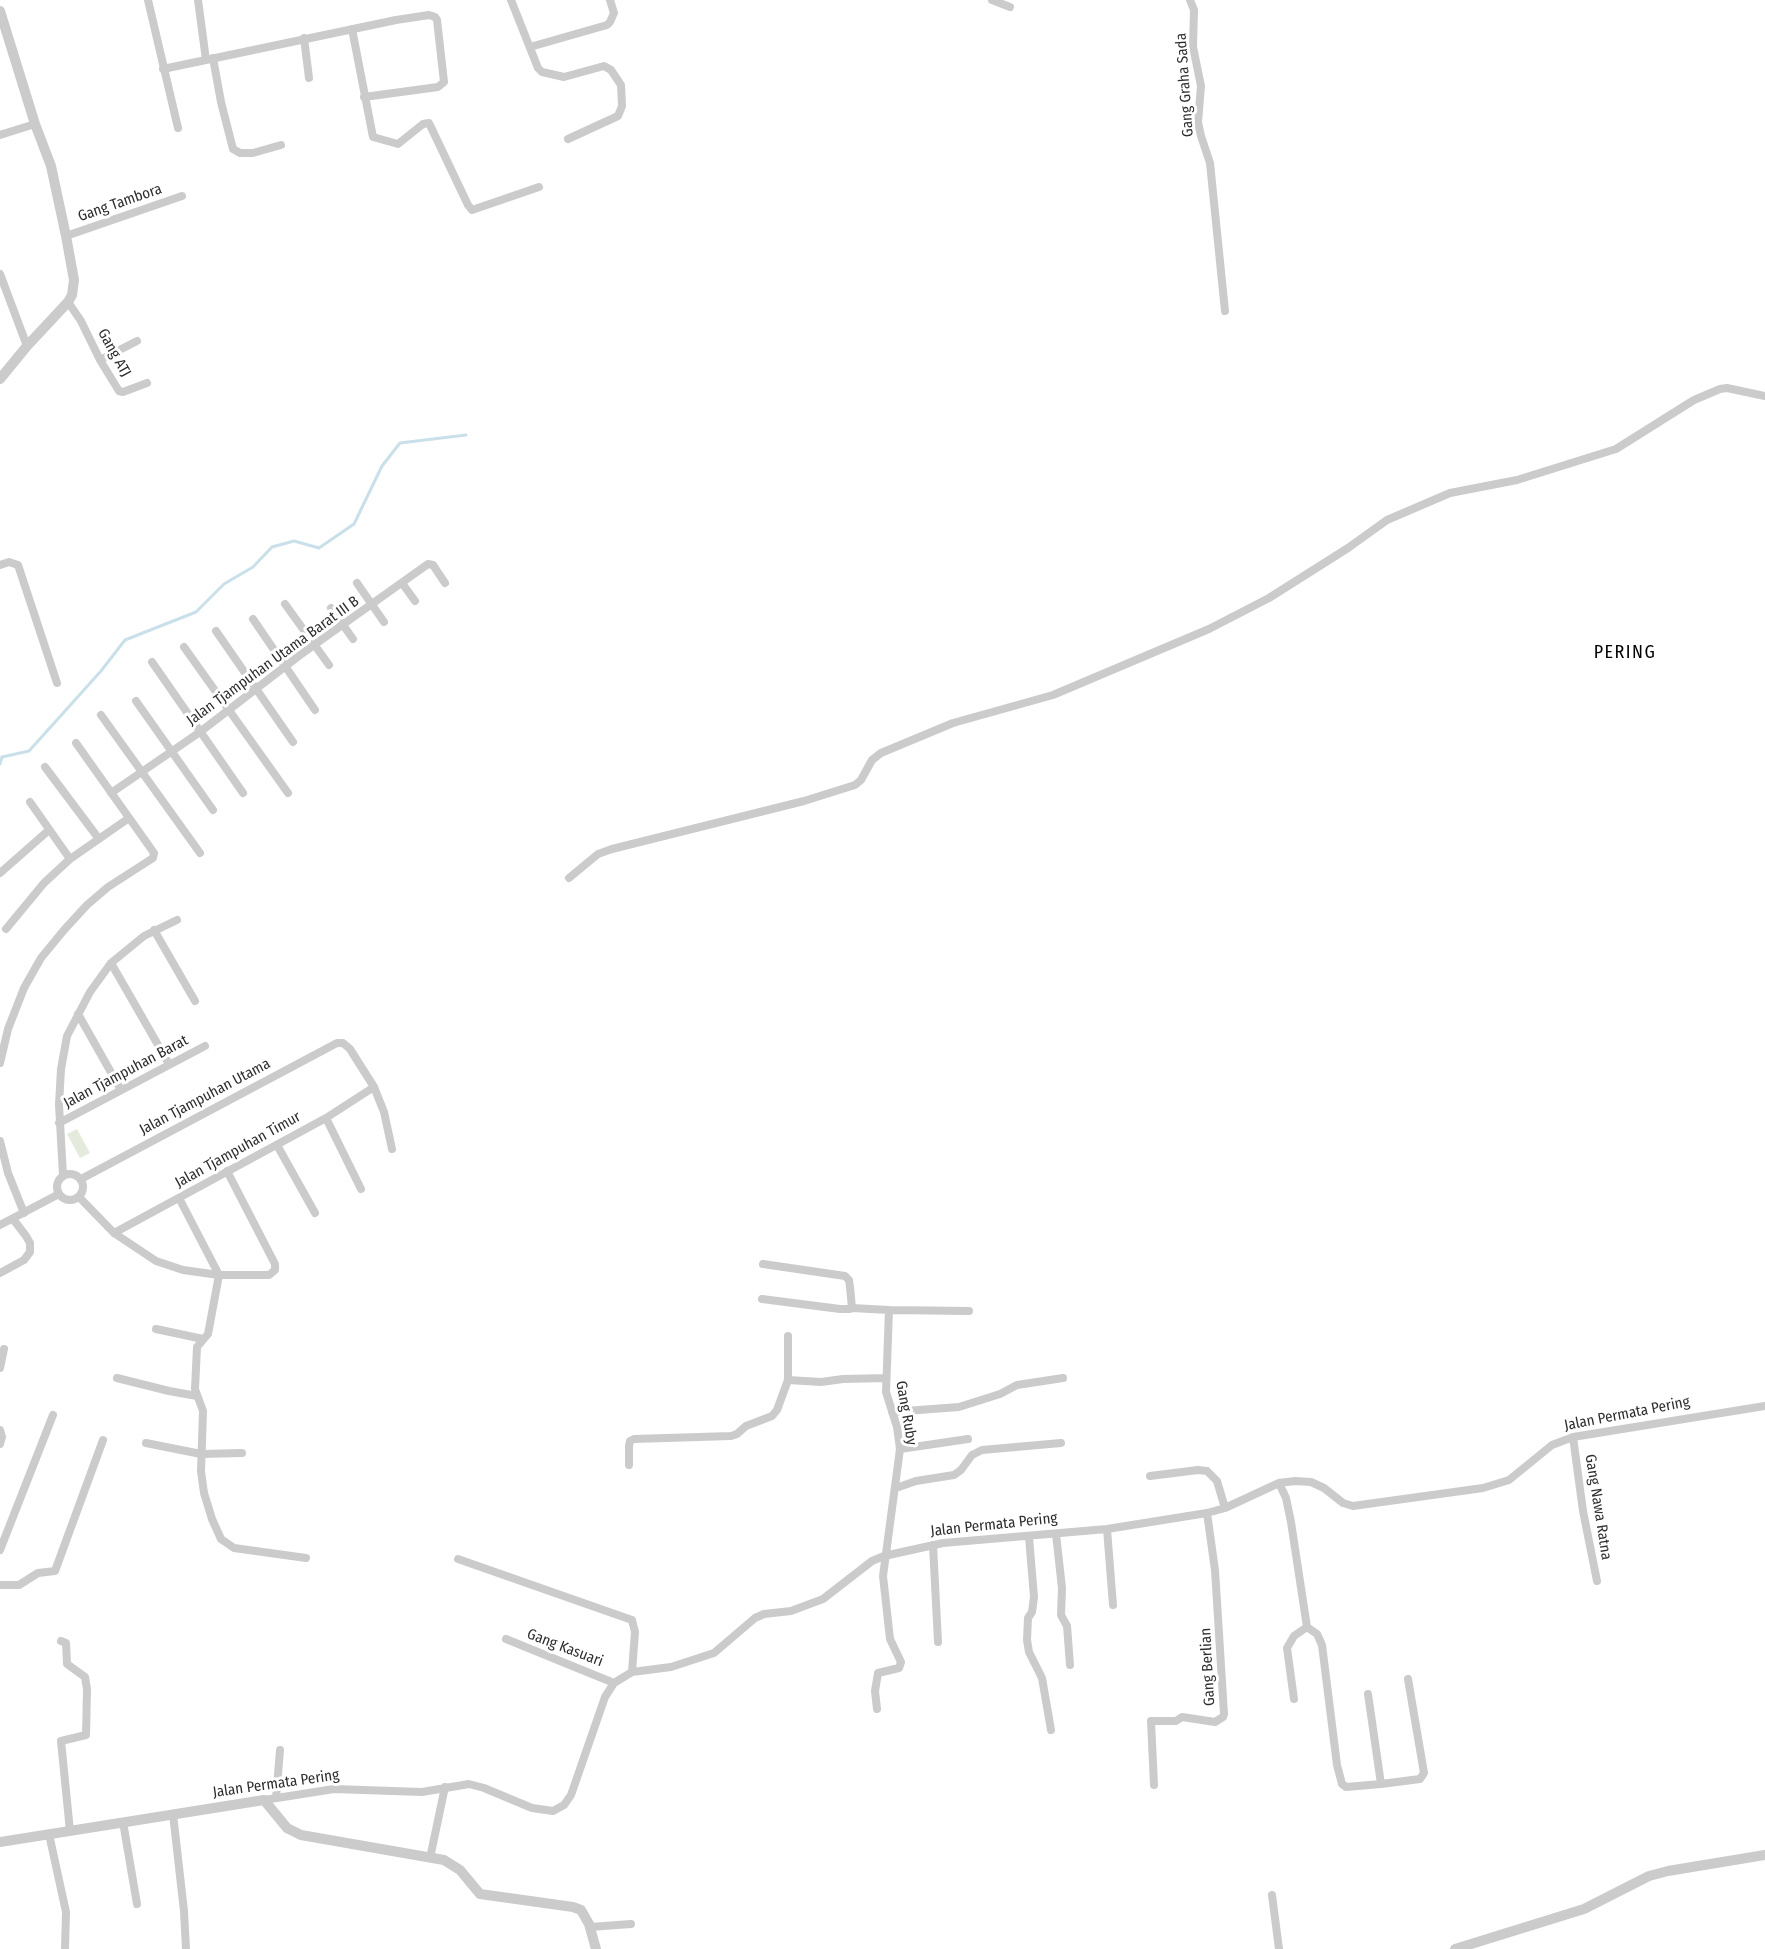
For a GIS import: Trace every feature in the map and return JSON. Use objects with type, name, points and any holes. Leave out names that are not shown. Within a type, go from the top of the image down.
[{"type":"street","points":[[148,0],[178,128]]},
{"type":"street","points":[[198,0],[209,59],[233,149],[240,153],[253,153],[281,145]]},
{"type":"street","points":[[511,0],[538,68],[542,72],[564,77],[604,66],[611,70],[621,85],[622,106],[618,116],[568,139]]},
{"type":"street","points":[[530,47],[607,26],[614,14],[610,0]]},
{"type":"street","points":[[992,0],[1010,7]]},
{"type":"street","name":"Gang Graha Sada","points":[[1190,0],[1194,10],[1193,47],[1201,86],[1198,122],[1200,136],[1210,163],[1225,310]]},
{"type":"street","points":[[0,11],[4,40],[51,166],[74,280],[72,295],[68,302],[25,342],[0,379]]},
{"type":"street","points":[[163,69],[304,38],[425,15],[433,16],[437,20],[444,82],[438,87],[364,97]]},
{"type":"street","points":[[352,29],[372,135],[398,144],[426,123],[432,125],[471,210],[539,187]]},
{"type":"street","points":[[304,38],[309,78]]},
{"type":"street","points":[[0,135],[35,124]]},
{"type":"street","name":"Gang Tambora","points":[[66,236],[182,196]]},
{"type":"street","points":[[0,274],[25,342]]},
{"type":"street","name":"Gang ATJ","points":[[68,302],[81,321],[100,360],[121,392],[147,383]]},
{"type":"street","points":[[100,360],[137,341]]},
{"type":"street","points":[[569,878],[598,854],[612,849],[804,801],[855,785],[861,780],[872,760],[881,753],[953,723],[1053,695],[1209,629],[1269,598],[1348,548],[1387,520],[1450,493],[1517,480],[1616,449],[1694,400],[1720,389],[1727,388],[1765,396]]},
{"type":"street","points":[[0,565],[9,562],[18,565],[57,683]]},
{"type":"street","name":"Jalan Tjampuhan Utama Barat III B","points":[[111,793],[229,711],[314,645],[431,564],[445,583]]},
{"type":"street","points":[[357,583],[384,621]]},
{"type":"street","points":[[402,583],[415,601]]},
{"type":"street","points":[[285,604],[329,665]]},
{"type":"street","points":[[331,608],[353,639]]},
{"type":"street","points":[[253,619],[315,710]]},
{"type":"street","points":[[216,631],[293,742]]},
{"type":"street","points":[[184,647],[288,793]]},
{"type":"street","points":[[152,662],[243,793]]},
{"type":"street","points":[[136,701],[213,810]]},
{"type":"street","points":[[101,715],[200,853]]},
{"type":"street","points":[[0,1063],[8,1029],[24,988],[41,958],[87,905],[108,887],[153,858],[154,853],[76,743]]},
{"type":"street","points":[[45,767],[99,839]]},
{"type":"street","points":[[30,802],[70,859]]},
{"type":"street","points":[[6,929],[44,883],[70,859],[129,818]]},
{"type":"street","points":[[0,873],[49,830]]},
{"type":"street","points":[[79,1197],[66,1199],[59,1194],[57,1184],[63,1175],[59,1123],[61,1069],[67,1036],[90,992],[111,963],[128,947],[154,930],[177,920]]},
{"type":"street","points":[[154,930],[195,1001]]},
{"type":"street","points":[[111,963],[169,1064]]},
{"type":"street","points":[[78,1014],[121,1090]]},
{"type":"street","name":"Jalan Tjampuhan Utama","points":[[81,1179],[333,1044],[343,1043],[350,1049],[374,1087]]},
{"type":"street","name":"Jalan Tjampuhan Barat","points":[[59,1123],[206,1046]]},
{"type":"street","points":[[374,1087],[384,1112],[392,1149]]},
{"type":"street","name":"Jalan Tjampuhan Timur","points":[[114,1233],[326,1118],[374,1087]]},
{"type":"street","points":[[326,1118],[361,1189]]},
{"type":"street","points":[[0,1142],[4,1175],[24,1213]]},
{"type":"street","points":[[277,1145],[315,1213]]},
{"type":"street","points":[[79,1197],[114,1233],[156,1261],[183,1270],[219,1275],[269,1275],[275,1270],[275,1264],[227,1171]]},
{"type":"street","points":[[63,1175],[73,1173],[81,1179],[84,1188],[79,1197]]},
{"type":"street","points":[[0,1225],[59,1194]]},
{"type":"street","points":[[179,1198],[219,1275],[211,1326],[208,1334],[196,1347],[195,1389],[203,1411],[201,1471],[204,1493],[212,1519],[221,1539],[234,1548],[306,1558]]},
{"type":"street","points":[[0,1273],[24,1260],[30,1252],[30,1244],[26,1236],[13,1219]]},
{"type":"street","points":[[763,1264],[845,1276],[849,1280],[852,1308]]},
{"type":"street","points":[[762,1299],[850,1310],[852,1308],[969,1311]]},
{"type":"street","name":"Gang Ruby","points":[[877,1709],[875,1691],[878,1673],[899,1668],[901,1662],[892,1645],[888,1628],[883,1576],[900,1449],[886,1392],[889,1310]]},
{"type":"street","points":[[156,1329],[203,1339]]},
{"type":"street","points":[[629,1466],[629,1446],[633,1439],[731,1436],[746,1426],[767,1419],[777,1410],[788,1380],[788,1336]]},
{"type":"street","points":[[0,1368],[4,1349]]},
{"type":"street","points":[[117,1378],[169,1391],[197,1395]]},
{"type":"street","points":[[788,1380],[821,1382],[886,1378]]},
{"type":"street","points":[[892,1412],[959,1407],[1000,1394],[1017,1384],[1063,1378]]},
{"type":"street","name":"Jalan Permata Pering","points":[[0,1842],[334,1789],[422,1792],[469,1784],[532,1808],[547,1812],[558,1810],[571,1795],[605,1697],[614,1683],[632,1672],[671,1667],[714,1653],[755,1618],[765,1614],[791,1611],[824,1599],[872,1561],[884,1556],[933,1545],[1009,1536],[1029,1537],[1056,1534],[1207,1513],[1226,1508],[1279,1483],[1295,1481],[1311,1482],[1324,1488],[1343,1503],[1353,1506],[1483,1488],[1509,1480],[1552,1445],[1573,1437],[1765,1406]]},
{"type":"street","points":[[0,1550],[53,1416]]},
{"type":"street","points":[[0,1444],[1,1432]]},
{"type":"street","name":"Gang Nawa Ratna","points":[[1573,1437],[1583,1511],[1597,1581]]},
{"type":"street","points":[[900,1449],[968,1439]]},
{"type":"street","points":[[0,1585],[19,1585],[38,1573],[55,1571],[103,1440]]},
{"type":"street","points":[[146,1443],[201,1454],[242,1453]]},
{"type":"street","points":[[896,1488],[916,1481],[954,1475],[961,1470],[972,1455],[982,1450],[1061,1443]]},
{"type":"street","points":[[1150,1476],[1207,1471],[1216,1481],[1226,1508]]},
{"type":"street","points":[[1279,1483],[1286,1498],[1291,1522],[1307,1628],[1319,1637],[1322,1645],[1337,1766],[1342,1784],[1354,1787],[1420,1779],[1424,1773],[1408,1678]]},
{"type":"street","name":"Gang Berlian","points":[[1154,1785],[1151,1720],[1176,1721],[1182,1717],[1215,1722],[1224,1714],[1215,1570],[1207,1513]]},
{"type":"street","points":[[1107,1528],[1113,1605]]},
{"type":"street","points":[[1056,1534],[1062,1588],[1061,1615],[1067,1626],[1071,1665]]},
{"type":"street","points":[[1029,1537],[1034,1597],[1032,1612],[1028,1618],[1027,1640],[1029,1652],[1042,1678],[1051,1730]]},
{"type":"street","points":[[933,1545],[938,1642]]},
{"type":"street","points":[[458,1559],[632,1620],[635,1632],[632,1672]]},
{"type":"street","points":[[1294,1699],[1287,1648],[1294,1636],[1307,1628]]},
{"type":"street","name":"Gang Kasuari","points":[[506,1639],[614,1683]]},
{"type":"street","points":[[61,1641],[66,1643],[68,1664],[85,1677],[87,1689],[86,1735],[61,1741],[70,1831]]},
{"type":"street","points":[[1368,1694],[1381,1784]]},
{"type":"street","points":[[276,1798],[279,1750]]},
{"type":"street","points":[[430,1858],[444,1787]]},
{"type":"street","points":[[264,1800],[287,1828],[300,1835],[444,1860],[460,1870],[477,1893],[581,1910],[590,1927],[596,1949]]},
{"type":"street","points":[[173,1815],[186,1949]]},
{"type":"street","points":[[123,1822],[137,1904]]},
{"type":"street","points":[[49,1834],[66,1912],[65,1949]]},
{"type":"street","points":[[1455,1949],[1584,1909],[1654,1875],[1765,1855]]},
{"type":"street","points":[[1272,1895],[1279,1949]]},
{"type":"street","points":[[590,1927],[631,1924]]},
{"type":"green space","points":[[77,1129],[90,1153],[80,1158],[67,1134]]},
{"type":"waterway","points":[[0,764],[2,757],[29,751],[101,671],[125,640],[196,612],[224,584],[253,567],[272,547],[294,541],[319,548],[354,524],[382,466],[400,443],[466,435]]},
{"type":"district","name":"PERING","points":[[1625,653]]}]
